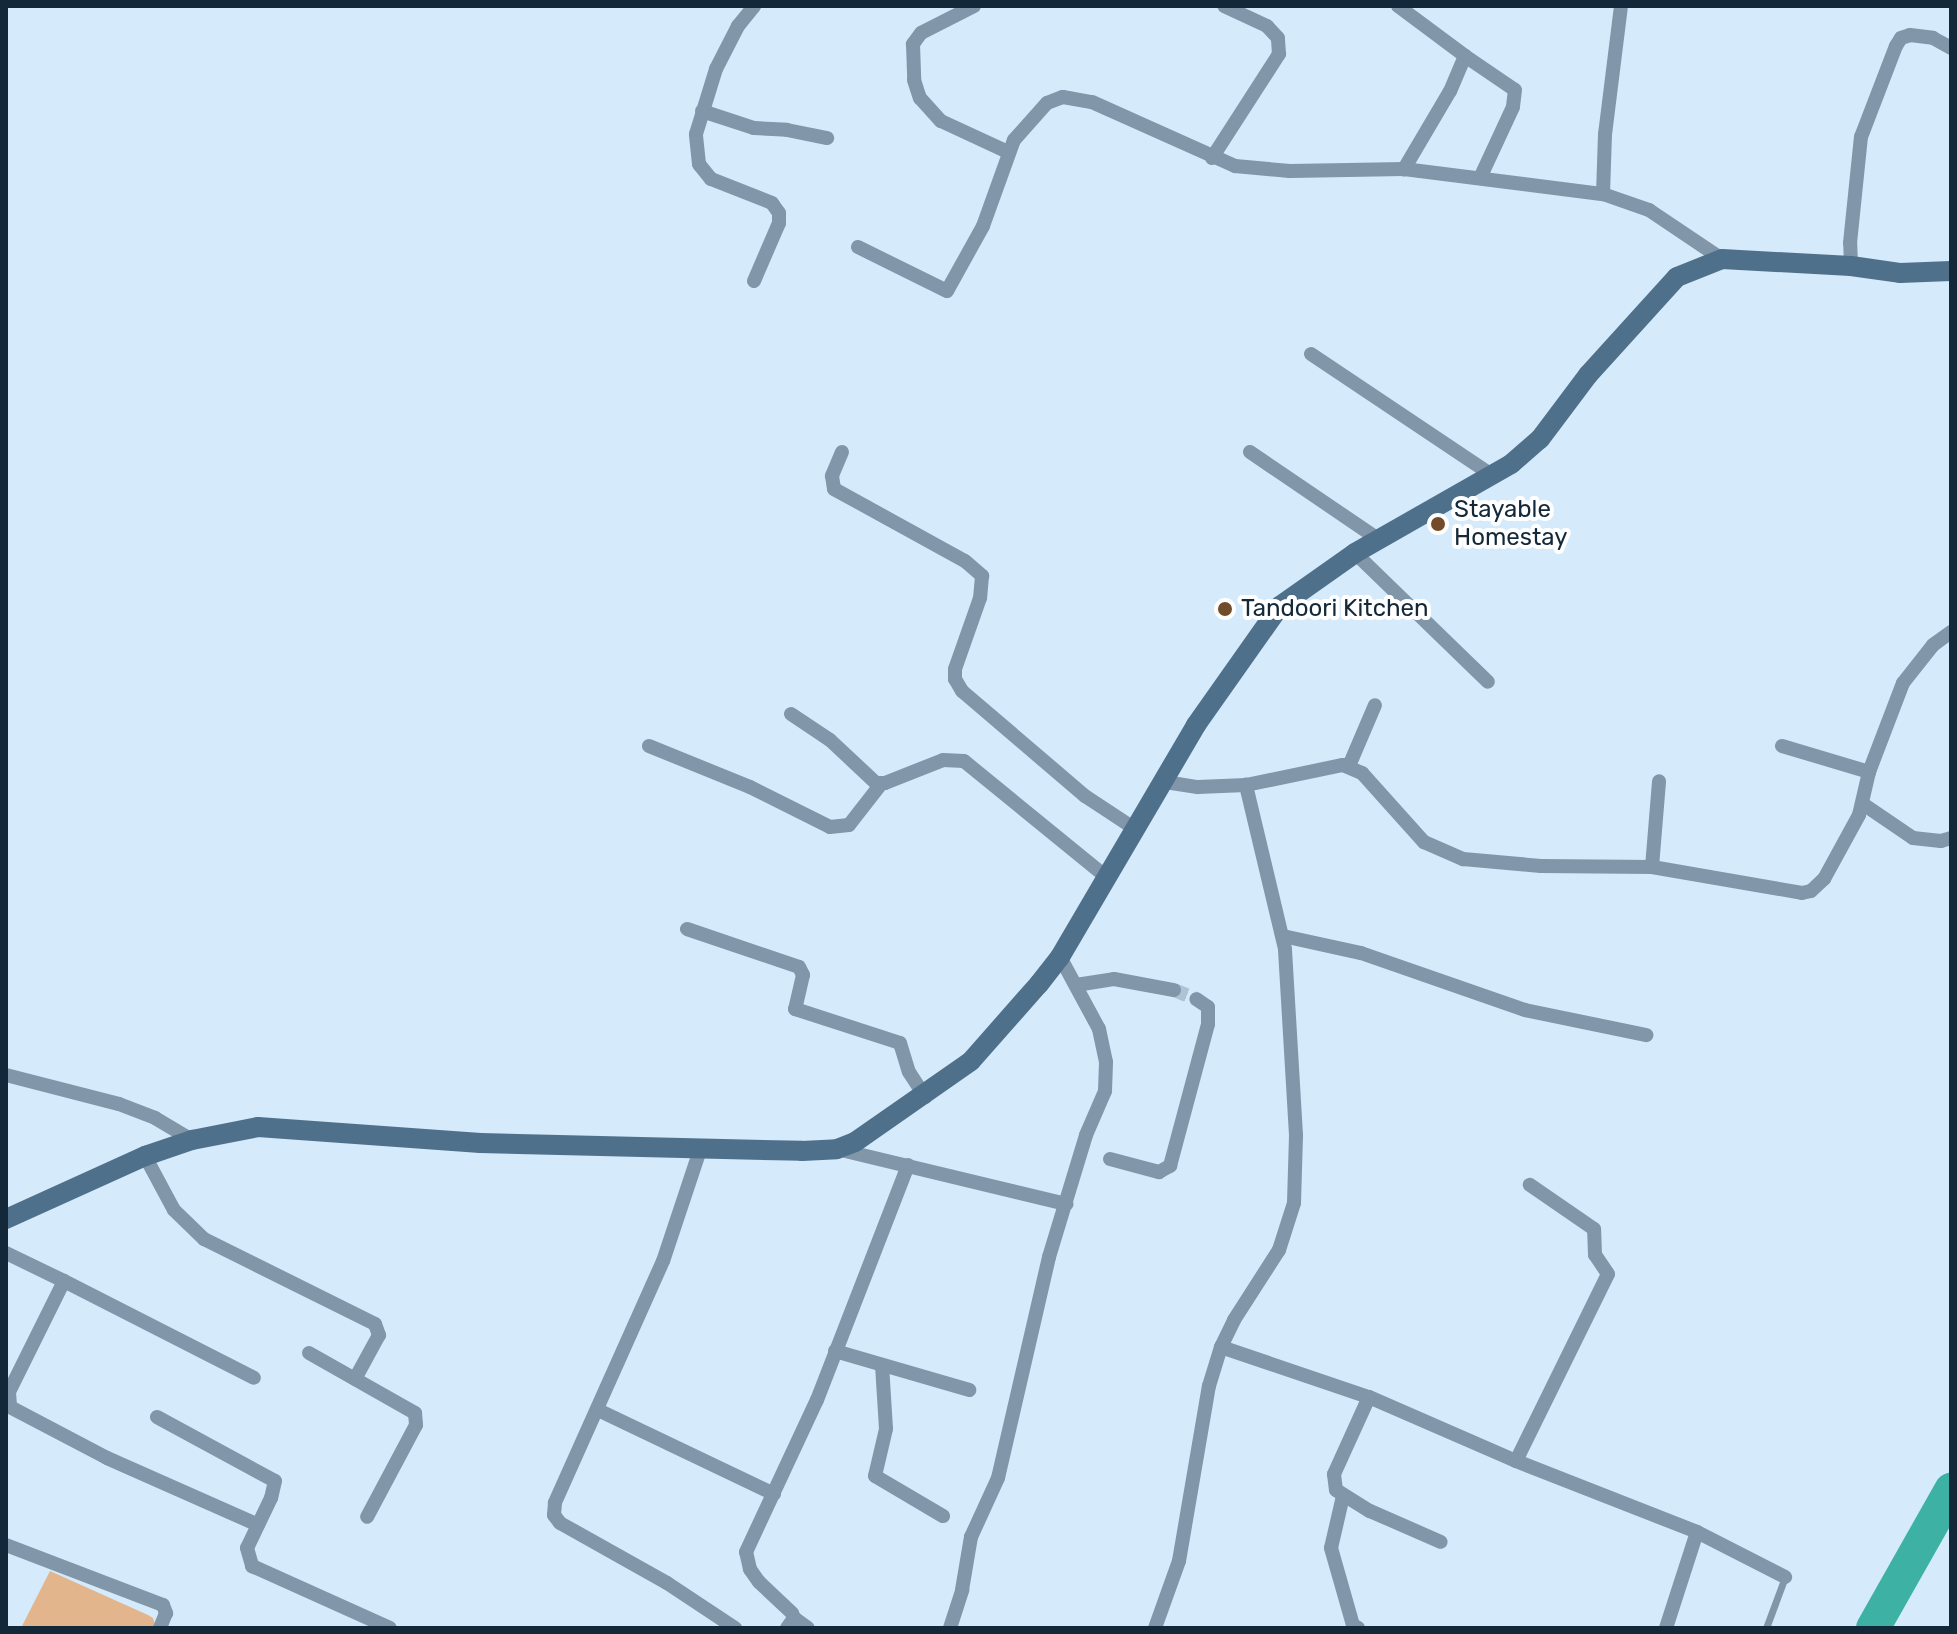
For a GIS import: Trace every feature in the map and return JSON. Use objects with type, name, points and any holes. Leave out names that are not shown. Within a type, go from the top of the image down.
[{"type":"street","points":[[754,6],[738,26],[716,69],[696,134],[697,154],[703,171],[711,179],[772,203],[779,213],[779,223],[754,281]]},
{"type":"street","points":[[974,6],[921,33],[913,44],[914,80],[920,98],[941,121],[1008,152]]},
{"type":"street","points":[[1212,158],[1279,54],[1278,38],[1267,26],[1224,6]]},
{"type":"street","points":[[1398,6],[1515,90],[1513,107],[1480,178]]},
{"type":"street","points":[[1603,194],[1605,134],[1621,6]]},
{"type":"street","points":[[1851,266],[1861,137],[1896,46],[1901,38],[1910,35],[1933,38],[1951,48]]},
{"type":"street","points":[[1404,169],[1450,91],[1465,56]]},
{"type":"street","points":[[858,247],[947,291],[983,226],[1008,152],[1047,103],[1063,97],[1092,102],[1235,166],[1290,171],[1404,169],[1603,194],[1649,210],[1722,259]]},
{"type":"street","points":[[702,111],[754,128],[827,138]]},
{"type":"street","points":[[837,1149],[855,1142],[925,1097],[991,1041],[1060,957],[1196,725],[1263,626],[1302,588],[1378,539],[1492,475],[1540,439],[1588,375],[1661,291],[1695,268],[1722,259],[1851,266],[1900,273],[1951,271]]},
{"type":"street","points":[[1311,354],[1492,475]]},
{"type":"street","points":[[842,452],[832,476],[834,489],[965,561],[982,576],[980,598],[955,669],[955,679],[962,691],[1073,787],[1135,829]]},
{"type":"street","points":[[1250,452],[1378,539]]},
{"type":"street","points":[[1355,553],[1488,682]]},
{"type":"street","points":[[1165,782],[1209,787],[1246,785],[1322,768],[1349,766],[1362,773],[1424,842],[1463,859],[1541,866],[1652,867],[1787,892],[1811,891],[1824,879],[1863,804],[1869,772],[1903,683],[1933,645],[1951,632]]},
{"type":"street","points":[[1349,766],[1375,705]]},
{"type":"street","points":[[791,714],[830,740],[870,779],[881,784]]},
{"type":"street","points":[[649,746],[750,787],[830,827],[849,825],[881,784],[943,760],[964,761],[1106,877]]},
{"type":"street","points":[[1782,746],[1869,772]]},
{"type":"street","points":[[1652,867],[1659,781]]},
{"type":"street","points":[[1155,1628],[1179,1561],[1209,1386],[1221,1347],[1234,1320],[1279,1250],[1294,1203],[1296,1135],[1283,936],[1246,785]]},
{"type":"street","points":[[1863,804],[1913,838],[1941,841],[1951,838]]},
{"type":"street","points":[[687,929],[799,967],[803,975],[795,1009],[900,1043],[909,1072],[925,1097]]},
{"type":"street","points":[[1283,936],[1361,953],[1525,1010],[1646,1035]]},
{"type":"street","points":[[950,1628],[962,1590],[971,1537],[998,1478],[1032,1321],[1086,1135],[1105,1091],[1106,1062],[1099,1029],[1060,957]]},
{"type":"street","points":[[1076,985],[1114,979],[1174,990]]},
{"type":"street","points":[[1110,1159],[1159,1172],[1170,1166],[1208,1024],[1208,1007],[1196,999]]},
{"type":"street","points":[[6,1075],[119,1104],[155,1118],[192,1140]]},
{"type":"street","points":[[6,1219],[145,1156],[192,1140],[258,1127],[480,1143],[837,1149],[1066,1204]]},
{"type":"street","points":[[701,1147],[663,1261],[555,1503],[556,1520],[667,1583],[735,1628]]},
{"type":"street","points":[[145,1156],[174,1210],[204,1239],[375,1324],[379,1335],[355,1379]]},
{"type":"street","points":[[808,1628],[790,1623],[790,1609],[759,1582],[746,1559],[750,1538],[774,1494],[835,1351],[908,1165]]},
{"type":"street","points":[[1516,1461],[1608,1274],[1595,1255],[1594,1229],[1530,1185]]},
{"type":"street","points":[[6,1253],[254,1378]]},
{"type":"street","points":[[64,1281],[9,1392],[10,1407],[107,1458],[258,1525]]},
{"type":"street","points":[[1221,1347],[1369,1397],[1516,1461],[1697,1532],[1785,1577]]},
{"type":"street","points":[[835,1351],[969,1390]]},
{"type":"street","points":[[309,1353],[411,1409],[417,1419],[367,1517]]},
{"type":"street","points":[[882,1365],[886,1429],[875,1476],[943,1516]]},
{"type":"street","points":[[1369,1397],[1334,1474],[1336,1490],[1441,1542]]},
{"type":"street","points":[[598,1410],[774,1494]]},
{"type":"street","points":[[157,1417],[275,1481],[247,1548],[252,1566],[390,1628]]},
{"type":"street","points":[[1343,1496],[1331,1548],[1353,1625],[1358,1628]]},
{"type":"street","points":[[1666,1628],[1697,1532]]},
{"type":"street","points":[[6,1545],[163,1605],[166,1613],[160,1628]]},
{"type":"lane","points":[[1766,1628],[1785,1577]]},
{"type":"shaded area","points":[[50,1571],[148,1615],[153,1618],[156,1628],[21,1628]]},
{"type":"waterway","points":[[1873,1628],[1951,1490]]},
{"type":"tunnel","points":[[1174,990],[1196,999]]},
{"type":"place","name":"Stayable Homestay","points":[[1438,524]]},
{"type":"place","name":"Tandoori Kitchen","points":[[1225,609]]}]
